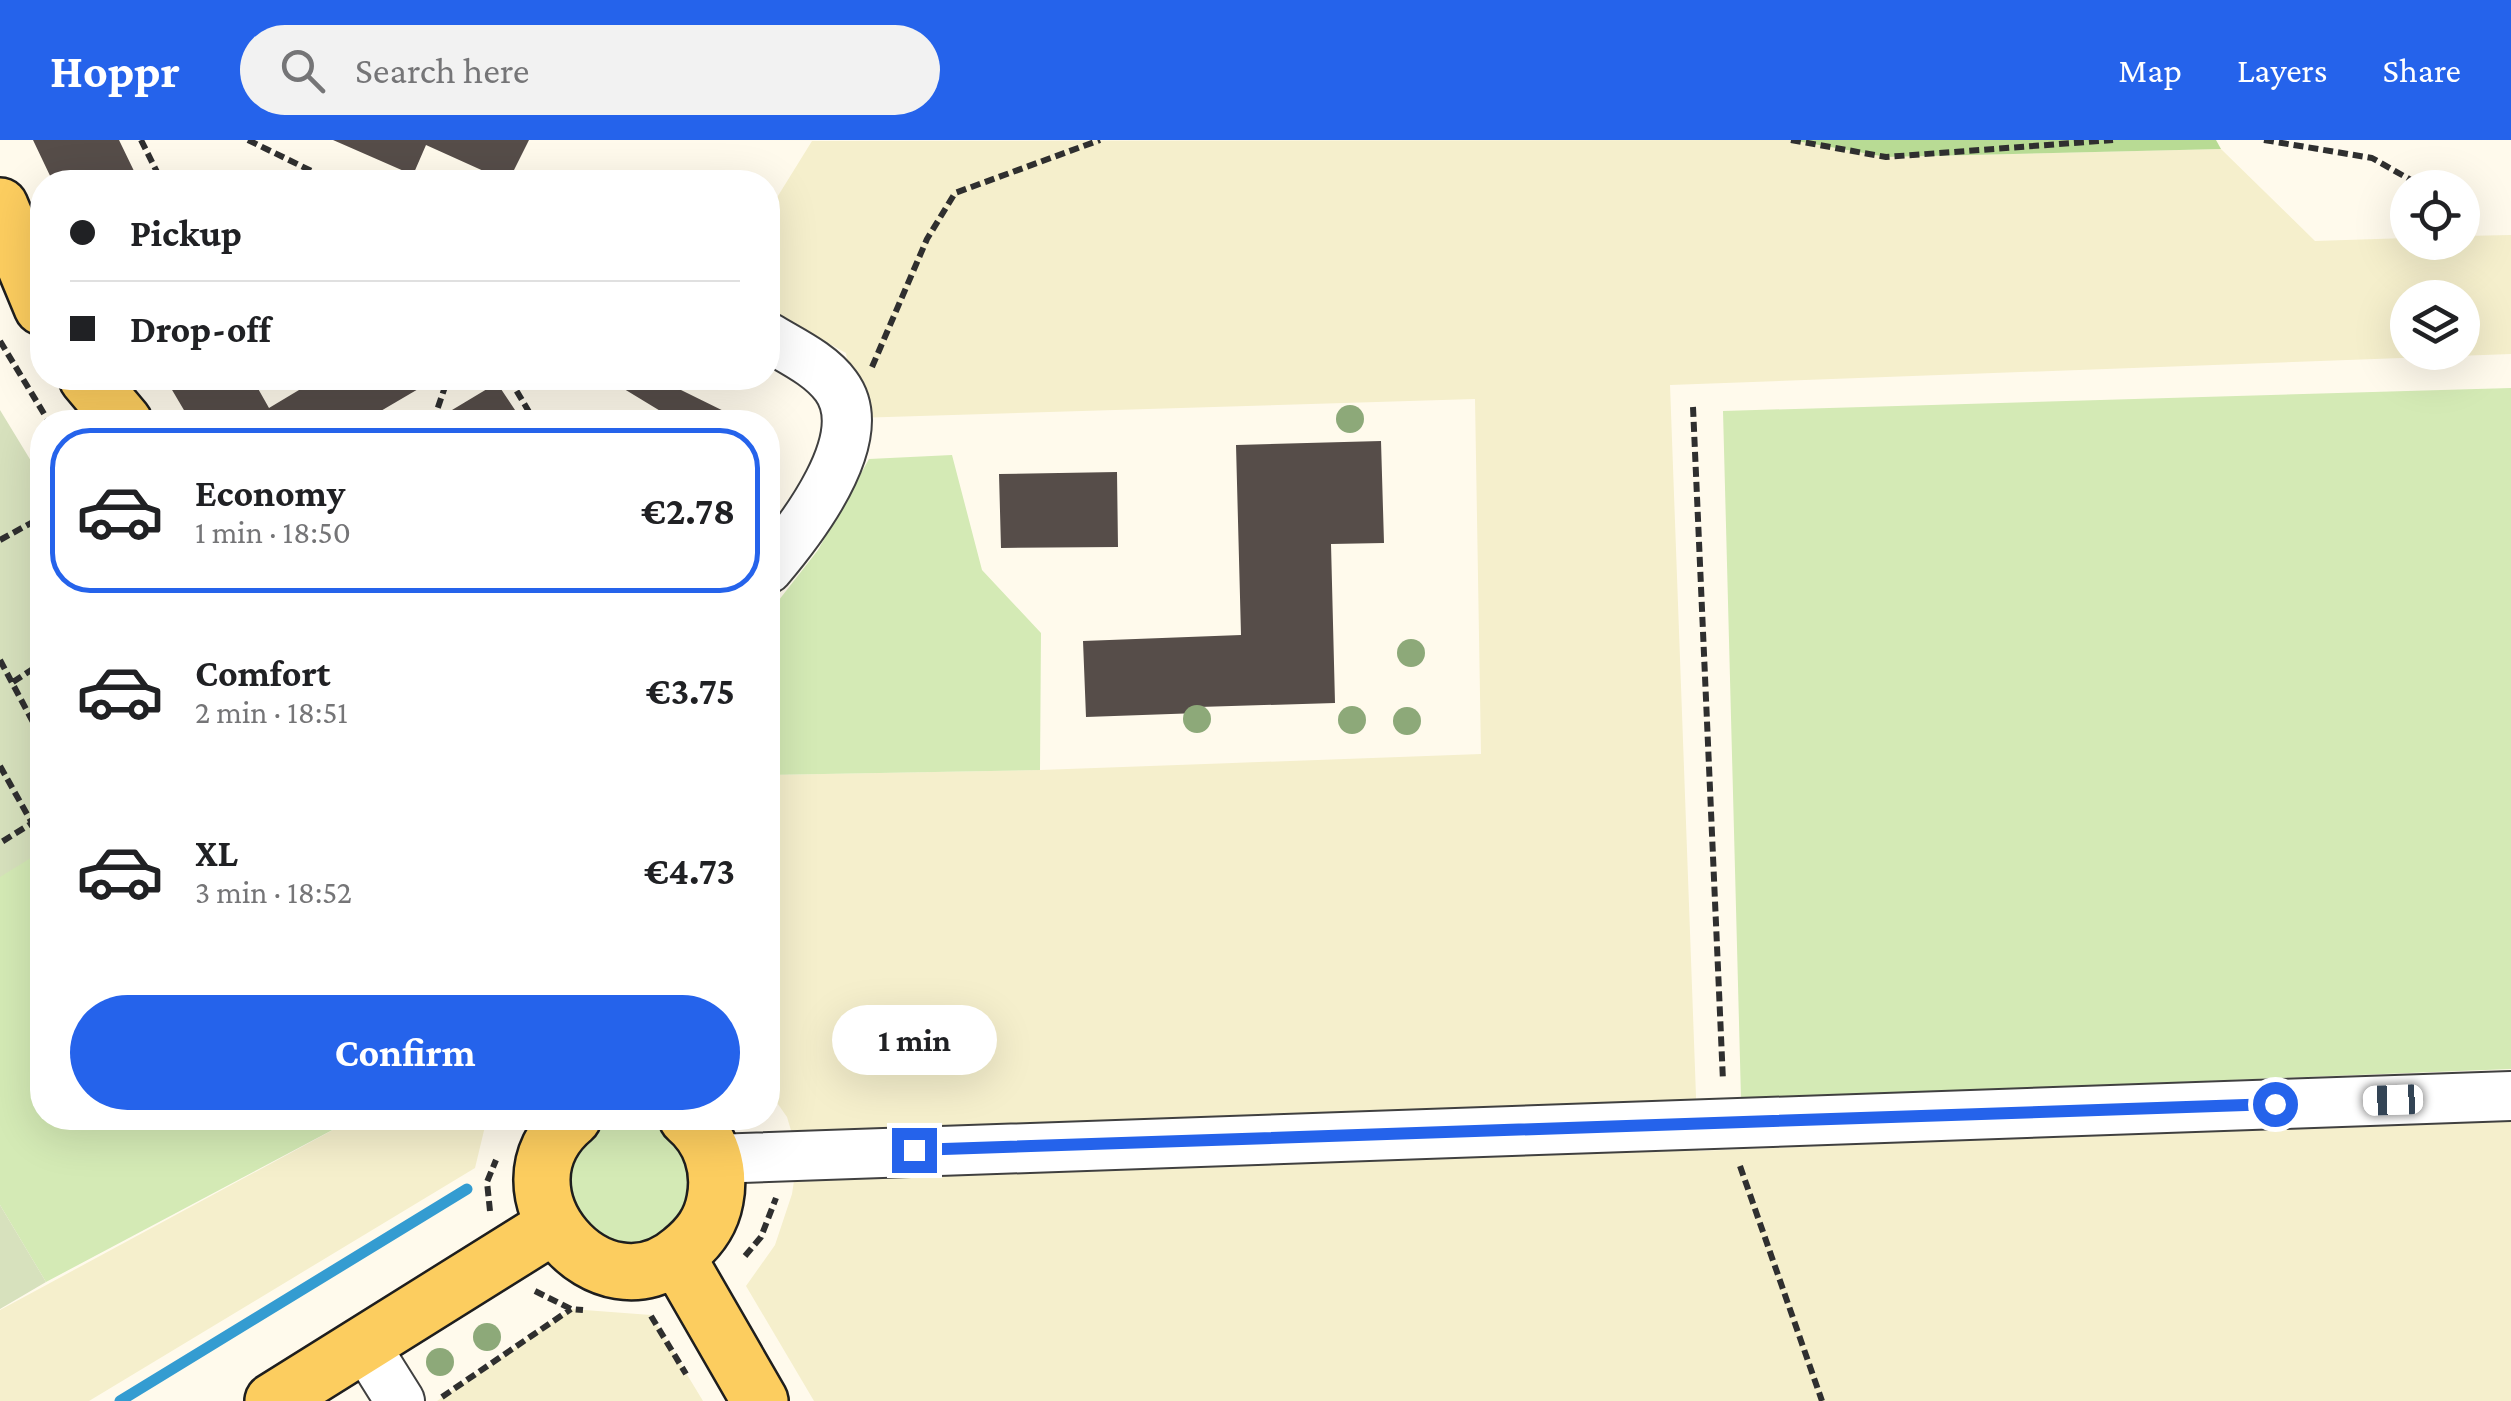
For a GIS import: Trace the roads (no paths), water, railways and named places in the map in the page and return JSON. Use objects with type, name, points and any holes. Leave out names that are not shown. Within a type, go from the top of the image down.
[{"type":"main road","points":[[0,206],[30,279]]},
{"type":"main road","points":[[97,390],[114,410]]},
{"type":"main road","points":[[564,1130],[550,1148],[542,1173],[544,1200],[553,1226],[570,1247],[595,1263],[622,1270],[650,1268],[677,1257],[698,1238],[712,1214],[718,1186],[700,1138]]},
{"type":"main road","points":[[273,1401],[553,1226]]},
{"type":"main road","points":[[677,1257],[760,1401]]},
{"type":"street","points":[[780,345],[826,374],[840,390],[849,434],[840,460],[780,555]]},
{"type":"street","points":[[700,1138],[1725,1125],[2511,1096]]},
{"type":"street","points":[[363,1342],[400,1401]]},
{"type":"waterway","points":[[120,1401],[467,1189]]}]
